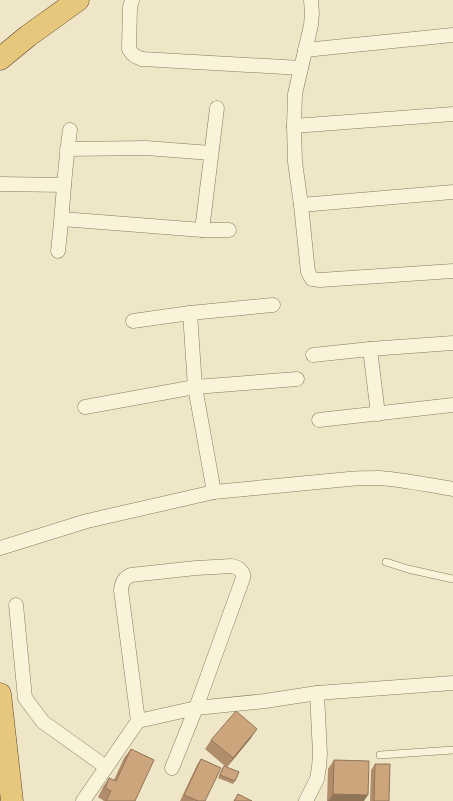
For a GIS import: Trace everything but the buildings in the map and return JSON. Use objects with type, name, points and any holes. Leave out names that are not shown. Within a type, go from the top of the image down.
[{"type":"highway","points":[[0,59],[28,36],[78,0]]},
{"type":"highway","points":[[0,694],[12,801]]},
{"type":"street","points":[[132,0],[130,6],[129,49],[132,55],[136,57],[142,59],[301,68]]},
{"type":"street","points":[[311,0],[311,25],[295,94],[294,126],[295,162],[308,272],[312,279],[320,280],[453,271]]},
{"type":"street","points":[[305,50],[453,35]]},
{"type":"street","points":[[202,230],[217,108]]},
{"type":"street","points":[[294,126],[453,114]]},
{"type":"street","points":[[58,251],[70,130]]},
{"type":"street","points":[[67,149],[146,148],[212,153]]},
{"type":"street","points":[[0,184],[64,185]]},
{"type":"street","points":[[301,205],[453,192]]},
{"type":"street","points":[[62,219],[202,230],[229,230]]},
{"type":"street","points":[[133,321],[190,313],[273,305]]},
{"type":"street","points":[[190,313],[195,387],[214,492]]},
{"type":"street","points":[[313,355],[453,343]]},
{"type":"street","points":[[370,349],[378,414]]},
{"type":"street","points":[[85,407],[195,387],[297,379]]},
{"type":"street","points":[[319,420],[453,405]]},
{"type":"street","points":[[0,548],[87,521],[214,492],[365,478],[411,482],[453,489]]},
{"type":"street","points":[[138,722],[121,590],[124,580],[131,575],[196,568],[232,566],[238,568],[243,574],[243,578],[196,708],[172,768]]},
{"type":"street","points":[[16,605],[26,698],[44,722],[106,767]]},
{"type":"street","points":[[83,801],[138,722],[196,708],[265,701],[317,693],[453,683]]},
{"type":"street","points":[[306,801],[317,779],[319,767],[320,754],[317,693]]},
{"type":"lane","points":[[386,562],[408,569],[453,579]]},
{"type":"lane","points":[[380,755],[453,750]]}]
